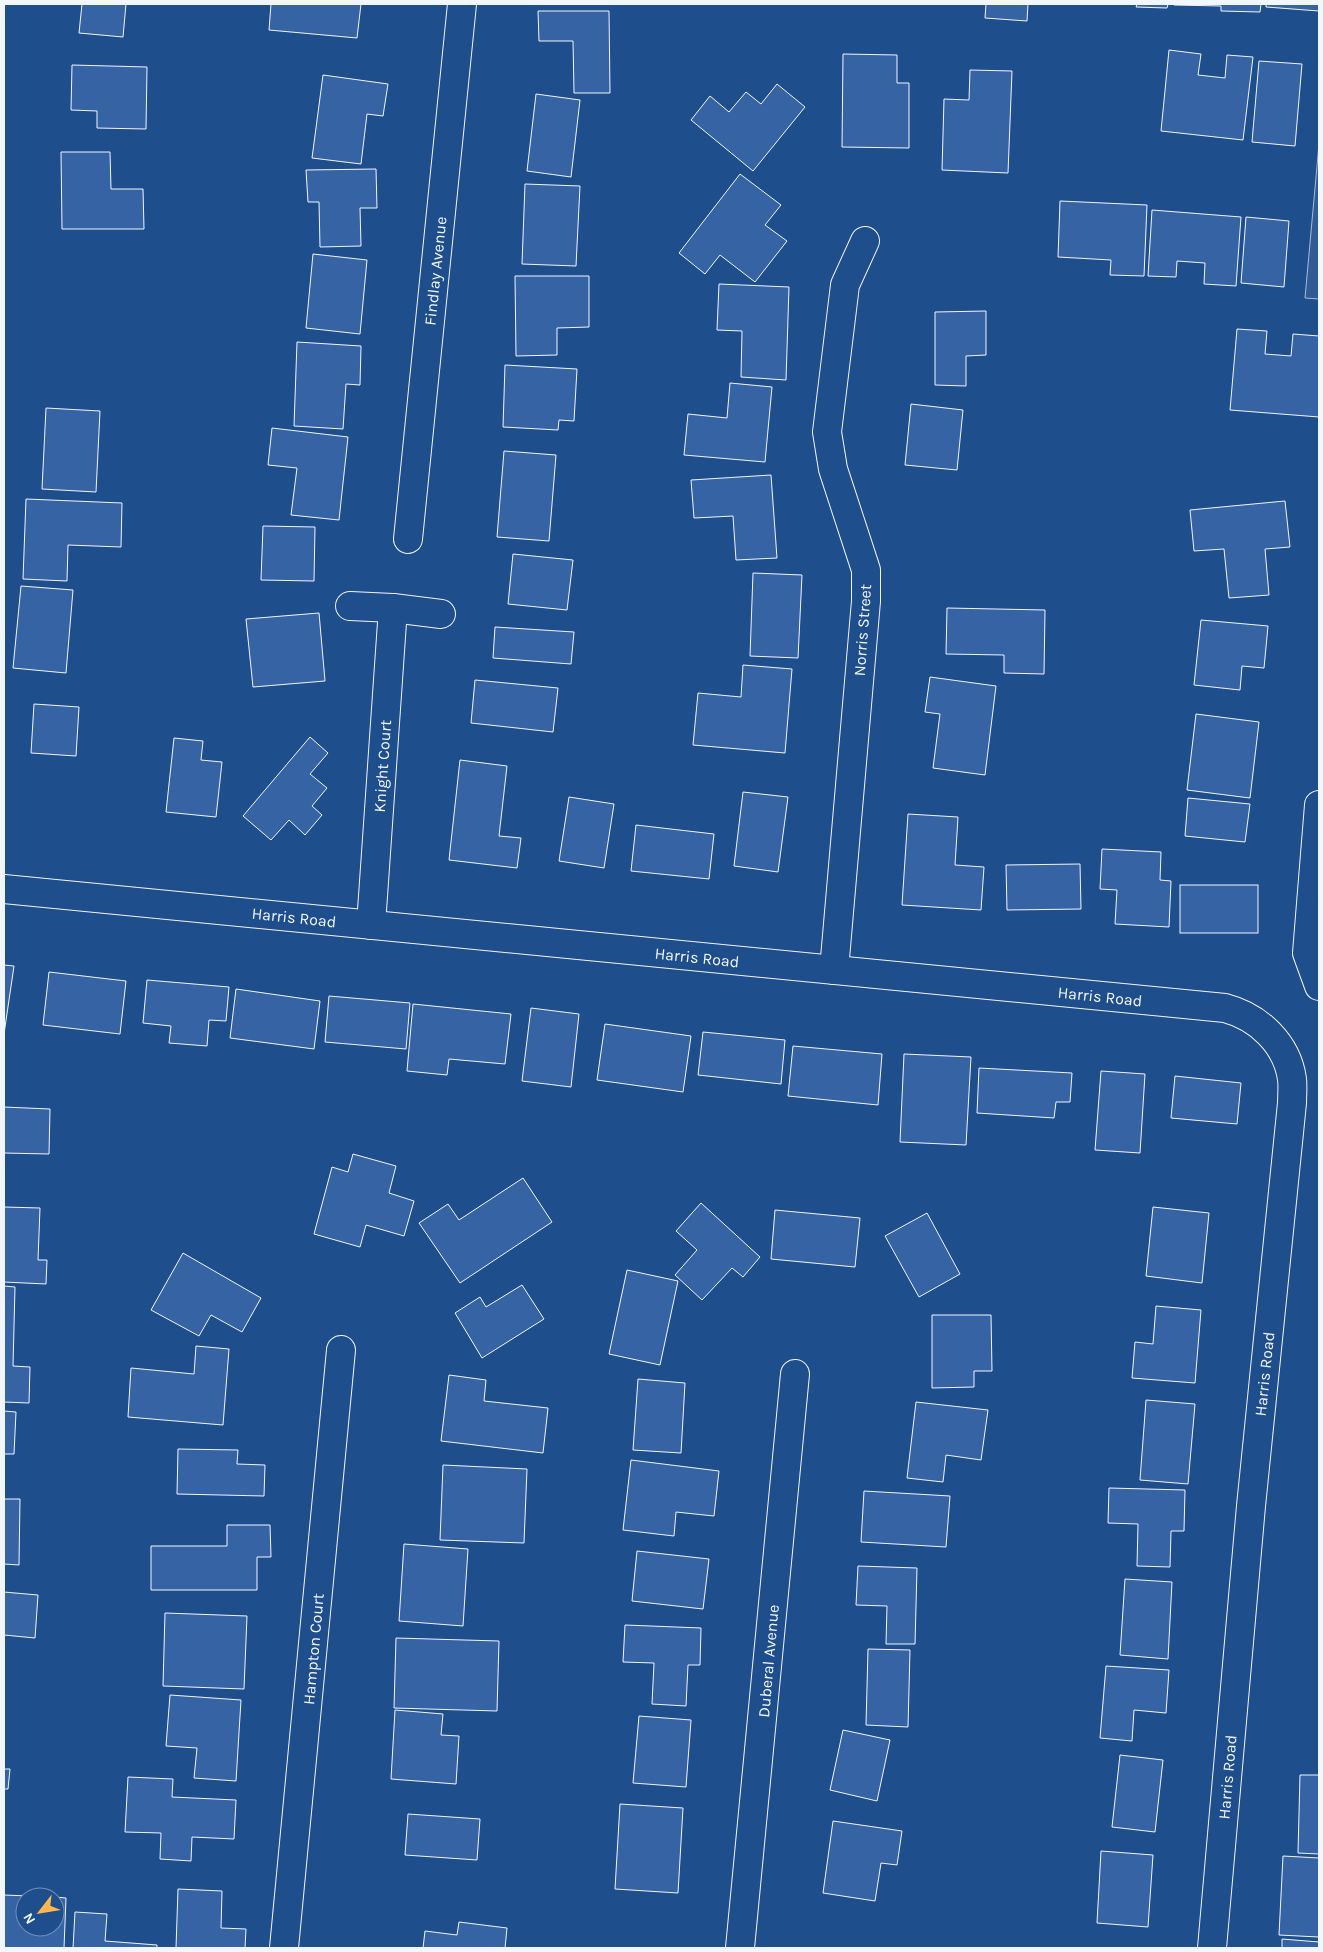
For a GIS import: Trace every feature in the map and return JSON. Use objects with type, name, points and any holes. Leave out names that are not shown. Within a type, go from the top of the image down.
[{"type":"street","name":"Findlay Avenue","points":[[408,539],[462,4]]},
{"type":"street","name":"Norris Street","points":[[834,970],[866,602],[866,570],[833,469],[827,432],[845,285],[865,241]]},
{"type":"street","points":[[350,606],[394,608],[442,614]]},
{"type":"street","name":"Knight Court","points":[[371,925],[394,608]]},
{"type":"street","points":[[1319,805],[1307,953],[1319,986]]},
{"type":"street","name":"Harris Road","points":[[4,889],[1225,1008],[1259,1023],[1281,1048],[1292,1078],[1292,1103],[1251,1506],[1212,1948]]},
{"type":"street","name":"Hampton Court","points":[[284,1948],[341,1350]]},
{"type":"street","name":"Duberal Avenue","points":[[740,1948],[795,1374]]},
{"type":"shaded area","points":[[1319,144],[1319,299],[1305,298]]},
{"type":"building","points":[[82,4],[126,4],[123,37],[79,33]]},
{"type":"building","points":[[271,4],[361,4],[357,38],[269,30]]},
{"type":"building","points":[[986,4],[1028,4],[1027,21],[985,18]]},
{"type":"building","points":[[1137,4],[1168,4],[1167,8],[1136,7]]},
{"type":"building","points":[[1174,4],[1261,4],[1260,12],[1221,11],[1221,6]]},
{"type":"building","points":[[1266,4],[1319,4],[1319,11],[1266,7]]},
{"type":"building","points":[[538,11],[609,11],[610,93],[574,93],[573,41],[539,41]]},
{"type":"building","points":[[1169,50],[1201,54],[1198,75],[1225,78],[1227,55],[1253,57],[1243,140],[1161,131]]},
{"type":"building","points":[[843,54],[897,55],[897,83],[909,83],[909,148],[842,147]]},
{"type":"building","points":[[1259,61],[1302,64],[1295,146],[1252,142]]},
{"type":"building","points":[[72,65],[147,67],[146,129],[97,128],[97,111],[71,110]]},
{"type":"building","points":[[970,70],[1012,71],[1008,173],[942,170],[944,99],[969,100]]},
{"type":"building","points":[[323,75],[388,84],[383,116],[367,114],[361,164],[312,158]]},
{"type":"building","points":[[777,84],[805,107],[753,171],[691,120],[710,96],[729,112],[746,92],[761,104]]},
{"type":"building","points":[[536,94],[580,100],[571,177],[527,171]]},
{"type":"building","points":[[61,152],[110,152],[111,189],[143,189],[144,229],[62,229]]},
{"type":"building","points":[[376,169],[377,208],[360,208],[361,246],[320,247],[319,202],[308,202],[306,170]]},
{"type":"building","points":[[740,174],[781,205],[765,225],[787,241],[755,282],[720,255],[705,274],[679,253]]},
{"type":"building","points":[[525,184],[580,186],[576,266],[522,264]]},
{"type":"building","points":[[1060,201],[1147,205],[1144,276],[1110,275],[1111,260],[1058,257]]},
{"type":"building","points":[[1152,210],[1241,217],[1236,286],[1204,284],[1205,263],[1177,261],[1176,277],[1148,276]]},
{"type":"building","points":[[1246,217],[1289,221],[1284,287],[1241,283]]},
{"type":"building","points":[[313,254],[367,260],[360,334],[306,328]]},
{"type":"building","points":[[515,276],[589,276],[589,327],[557,328],[557,355],[516,356]]},
{"type":"building","points":[[719,284],[789,287],[786,380],[741,377],[742,331],[717,330]]},
{"type":"building","points":[[986,311],[986,355],[966,356],[966,386],[935,385],[935,312]]},
{"type":"building","points":[[1237,329],[1267,331],[1265,354],[1291,356],[1293,334],[1319,336],[1319,417],[1230,410]]},
{"type":"building","points":[[297,342],[361,346],[360,385],[346,384],[343,429],[294,426]]},
{"type":"building","points":[[505,365],[577,369],[574,421],[559,420],[558,430],[503,427]]},
{"type":"building","points":[[730,383],[772,387],[765,462],[684,455],[688,414],[727,418]]},
{"type":"building","points":[[911,404],[963,410],[957,470],[905,465]]},
{"type":"building","points":[[46,408],[100,411],[96,492],[42,489]]},
{"type":"building","points":[[272,428],[348,437],[339,520],[291,515],[297,468],[268,465]]},
{"type":"building","points":[[504,451],[556,455],[549,541],[497,537]]},
{"type":"building","points":[[771,475],[777,558],[736,560],[733,516],[694,518],[691,480]]},
{"type":"building","points":[[26,499],[122,503],[121,547],[68,545],[67,581],[23,579]]},
{"type":"building","points":[[1285,501],[1290,547],[1265,549],[1269,595],[1229,598],[1224,549],[1194,551],[1190,510]]},
{"type":"building","points":[[263,526],[315,527],[314,581],[261,580]]},
{"type":"building","points":[[513,554],[573,560],[567,610],[508,604]]},
{"type":"building","points":[[753,573],[802,575],[798,658],[750,656]]},
{"type":"building","points":[[21,586],[73,590],[66,673],[13,668]]},
{"type":"building","points":[[947,608],[1045,610],[1044,674],[1004,673],[1004,655],[946,654]]},
{"type":"building","points":[[319,613],[325,681],[253,687],[246,619]]},
{"type":"building","points":[[1201,620],[1268,626],[1264,668],[1242,666],[1240,690],[1194,685]]},
{"type":"building","points":[[495,627],[574,632],[571,664],[493,658]]},
{"type":"building","points":[[743,665],[792,669],[785,753],[693,745],[698,693],[741,697]]},
{"type":"building","points":[[930,677],[996,686],[985,775],[933,768],[940,714],[925,712]]},
{"type":"building","points":[[475,680],[558,688],[553,732],[471,723]]},
{"type":"building","points":[[34,704],[79,707],[76,756],[31,753]]},
{"type":"building","points":[[1196,714],[1259,722],[1250,798],[1187,790]]},
{"type":"building","points":[[310,737],[328,753],[310,774],[327,788],[312,806],[322,815],[305,835],[289,820],[271,840],[243,816]]},
{"type":"building","points":[[174,738],[203,741],[201,760],[222,762],[216,817],[166,812]]},
{"type":"building","points":[[460,760],[507,766],[499,836],[521,838],[517,868],[449,860]]},
{"type":"building","points":[[743,792],[788,797],[778,872],[734,866]]},
{"type":"building","points":[[569,797],[614,804],[604,868],[559,861]]},
{"type":"building","points":[[1188,798],[1250,804],[1245,842],[1185,836]]},
{"type":"building","points":[[908,814],[958,817],[955,865],[984,867],[981,910],[902,905]]},
{"type":"building","points":[[636,825],[714,834],[709,879],[631,871]]},
{"type":"building","points":[[1102,849],[1161,852],[1160,880],[1171,881],[1169,927],[1115,924],[1117,890],[1100,889]]},
{"type":"building","points":[[1080,864],[1081,909],[1007,910],[1006,865]]},
{"type":"building","points":[[1180,885],[1258,885],[1258,933],[1180,933]]},
{"type":"building","points":[[4,965],[14,966],[4,1034]]},
{"type":"building","points":[[49,972],[126,981],[120,1034],[43,1025]]},
{"type":"building","points":[[147,980],[229,987],[226,1021],[209,1020],[207,1046],[169,1043],[171,1026],[143,1023]]},
{"type":"building","points":[[236,989],[320,1001],[314,1049],[230,1038]]},
{"type":"building","points":[[329,996],[410,1003],[406,1049],[325,1042]]},
{"type":"building","points":[[413,1004],[511,1014],[505,1064],[449,1059],[447,1075],[407,1071]]},
{"type":"building","points":[[531,1008],[579,1014],[571,1087],[522,1081]]},
{"type":"building","points":[[605,1024],[691,1036],[683,1092],[597,1080]]},
{"type":"building","points":[[703,1032],[785,1040],[781,1084],[698,1075]]},
{"type":"building","points":[[793,1046],[882,1054],[878,1105],[788,1096]]},
{"type":"building","points":[[904,1054],[971,1057],[966,1145],[900,1142]]},
{"type":"building","points":[[979,1068],[1072,1073],[1070,1102],[1056,1102],[1054,1118],[977,1113]]},
{"type":"building","points":[[1101,1071],[1145,1074],[1140,1153],[1095,1150]]},
{"type":"building","points":[[1175,1076],[1241,1083],[1237,1124],[1171,1118]]},
{"type":"building","points":[[4,1107],[50,1109],[49,1154],[4,1153]]},
{"type":"building","points":[[353,1154],[396,1166],[389,1193],[414,1201],[404,1236],[366,1225],[360,1247],[314,1234],[332,1167],[348,1172]]},
{"type":"building","points":[[523,1178],[552,1222],[460,1283],[419,1223],[448,1204],[459,1220]]},
{"type":"building","points":[[701,1203],[760,1257],[743,1277],[732,1268],[702,1300],[675,1275],[697,1250],[676,1231]]},
{"type":"building","points":[[4,1207],[40,1208],[38,1260],[47,1260],[46,1284],[4,1282]]},
{"type":"building","points":[[1153,1207],[1209,1213],[1202,1283],[1146,1276]]},
{"type":"building","points":[[775,1210],[860,1218],[855,1267],[771,1259]]},
{"type":"building","points":[[927,1213],[960,1274],[919,1297],[885,1236]]},
{"type":"building","points":[[183,1253],[261,1298],[242,1332],[211,1315],[199,1336],[151,1310]]},
{"type":"building","points":[[627,1270],[678,1281],[660,1365],[609,1354]]},
{"type":"building","points":[[522,1285],[544,1319],[482,1358],[455,1313],[480,1297],[486,1307]]},
{"type":"building","points":[[4,1286],[15,1287],[13,1366],[30,1367],[29,1403],[4,1402]]},
{"type":"building","points":[[1156,1306],[1201,1310],[1195,1383],[1132,1378],[1135,1342],[1153,1344]]},
{"type":"building","points":[[932,1315],[991,1315],[992,1371],[974,1371],[974,1387],[932,1388]]},
{"type":"building","points":[[196,1346],[229,1349],[223,1425],[128,1417],[131,1368],[194,1374]]},
{"type":"building","points":[[449,1375],[486,1380],[484,1401],[548,1408],[543,1453],[441,1441]]},
{"type":"building","points":[[638,1379],[685,1383],[681,1453],[633,1450]]},
{"type":"building","points":[[1146,1400],[1195,1404],[1188,1484],[1140,1480]]},
{"type":"building","points":[[916,1402],[988,1410],[981,1460],[946,1455],[943,1482],[907,1478]]},
{"type":"building","points":[[4,1411],[16,1412],[14,1454],[4,1454]]},
{"type":"building","points":[[178,1449],[238,1450],[237,1464],[265,1465],[264,1496],[177,1494]]},
{"type":"building","points":[[631,1460],[719,1471],[714,1516],[676,1512],[674,1536],[623,1530]]},
{"type":"building","points":[[443,1465],[527,1469],[524,1543],[440,1540]]},
{"type":"building","points":[[1109,1488],[1185,1490],[1184,1531],[1171,1531],[1170,1567],[1137,1566],[1138,1524],[1108,1523]]},
{"type":"building","points":[[864,1491],[950,1496],[946,1547],[861,1542]]},
{"type":"building","points":[[4,1499],[20,1499],[19,1565],[4,1564]]},
{"type":"building","points":[[227,1525],[270,1525],[271,1557],[257,1557],[257,1590],[151,1590],[151,1546],[227,1546]]},
{"type":"building","points":[[404,1544],[468,1549],[463,1626],[399,1621]]},
{"type":"building","points":[[637,1551],[709,1559],[703,1609],[632,1601]]},
{"type":"building","points":[[858,1566],[917,1568],[915,1644],[886,1644],[887,1606],[856,1605]]},
{"type":"building","points":[[1125,1579],[1172,1582],[1168,1659],[1120,1655]]},
{"type":"building","points":[[4,1592],[38,1595],[35,1638],[4,1635]]},
{"type":"building","points":[[165,1613],[247,1616],[244,1689],[163,1686]]},
{"type":"building","points":[[625,1625],[701,1628],[700,1665],[688,1665],[686,1706],[652,1704],[654,1663],[623,1662]]},
{"type":"building","points":[[396,1638],[499,1641],[497,1711],[394,1708]]},
{"type":"building","points":[[868,1649],[910,1650],[908,1727],[866,1725]]},
{"type":"building","points":[[1106,1666],[1169,1670],[1166,1713],[1134,1710],[1132,1741],[1100,1738]]},
{"type":"building","points":[[170,1695],[241,1700],[236,1781],[194,1778],[197,1748],[166,1746]]},
{"type":"building","points":[[395,1710],[443,1714],[441,1735],[459,1736],[456,1784],[391,1779]]},
{"type":"building","points":[[639,1716],[691,1720],[686,1787],[633,1783]]},
{"type":"building","points":[[843,1730],[890,1740],[877,1801],[830,1790]]},
{"type":"building","points":[[1120,1755],[1163,1760],[1155,1832],[1112,1827]]},
{"type":"building","points":[[4,1769],[10,1769],[8,1789],[4,1789]]},
{"type":"building","points":[[1300,1775],[1319,1775],[1319,1854],[1298,1853]]},
{"type":"building","points":[[128,1777],[173,1779],[172,1797],[236,1800],[234,1839],[192,1837],[191,1861],[160,1859],[161,1833],[125,1832]]},
{"type":"building","points":[[620,1804],[683,1808],[678,1893],[615,1889]]},
{"type":"building","points":[[408,1814],[480,1819],[477,1860],[405,1855]]},
{"type":"building","points":[[833,1821],[902,1831],[897,1865],[881,1863],[875,1901],[823,1893]]},
{"type":"building","points":[[1101,1851],[1153,1855],[1148,1927],[1097,1923]]},
{"type":"building","points":[[1283,1856],[1319,1858],[1319,1937],[1279,1935]]},
{"type":"building","points":[[178,1889],[222,1891],[221,1928],[246,1929],[245,1948],[176,1948]]},
{"type":"building","points":[[4,1895],[15,1895],[15,1937],[64,1937],[64,1948],[4,1948]]},
{"type":"building","points":[[75,1912],[107,1914],[105,1941],[157,1945],[157,1948],[73,1948]]},
{"type":"building","points":[[459,1922],[507,1928],[505,1948],[423,1948],[425,1931],[457,1935]]},
{"type":"building","points":[[1282,1939],[1319,1942],[1319,1948],[1282,1948]]}]
